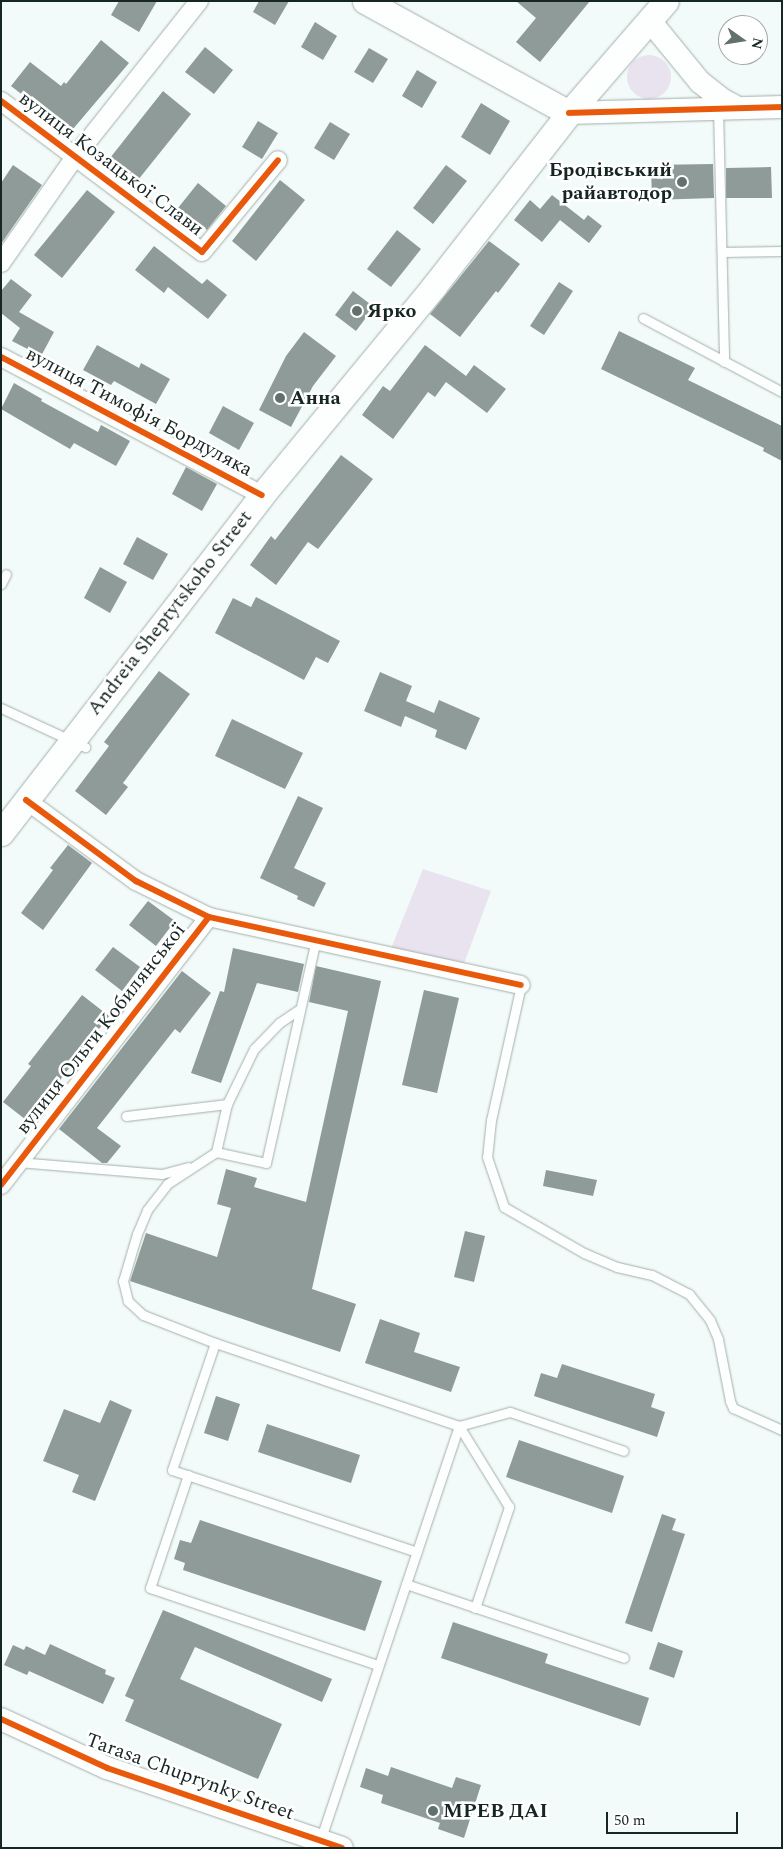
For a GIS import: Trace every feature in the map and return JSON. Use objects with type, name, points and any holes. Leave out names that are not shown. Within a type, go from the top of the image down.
[{"type":"main road","points":[[365,1],[569,113]]},
{"type":"main road","name":"Andreia Sheptytskoho Street","points":[[1,833],[26,800],[79,743],[262,495],[434,286],[569,113],[666,1]]},
{"type":"street","points":[[1,263],[75,157],[199,1]]},
{"type":"street","points":[[650,21],[700,82],[722,100],[728,109]]},
{"type":"street","name":"вулиця Козацької Слави","points":[[1,101],[202,252],[278,160]]},
{"type":"street","points":[[569,113],[782,107]]},
{"type":"street","name":"вулиця Тимофія Бордуляка","points":[[1,357],[262,495]]},
{"type":"street","name":"вулиця Ольги Кобилянської","points":[[26,800],[136,881],[209,917],[521,985]]},
{"type":"street","name":"вулиця Ольги Кобилянської","points":[[1,1185],[209,917]]},
{"type":"street","name":"Tarasa Chuprynky Street","points":[[1,1718],[108,1768],[319,1844],[342,1848]]},
{"type":"lane","points":[[724,362],[722,252],[728,109]]},
{"type":"lane","points":[[722,252],[782,250]]},
{"type":"lane","points":[[643,318],[782,392]]},
{"type":"lane","points":[[1,584],[6,574]]},
{"type":"lane","points":[[1,708],[79,743]]},
{"type":"lane","points":[[316,940],[266,1164],[216,1152],[167,1184],[146,1210],[123,1281],[128,1301],[143,1315],[215,1343],[459,1426],[510,1412],[624,1451]]},
{"type":"lane","points":[[521,985],[491,1120],[487,1157],[504,1207],[584,1254],[617,1267],[652,1275],[689,1294],[701,1306],[710,1320],[718,1339],[730,1402],[733,1408],[782,1430]]},
{"type":"lane","points":[[216,1152],[227,1104],[254,1049],[279,1023],[300,1009]]},
{"type":"lane","points":[[126,1116],[227,1104]]},
{"type":"lane","points":[[18,1162],[162,1174],[193,1166]]},
{"type":"lane","points":[[215,1343],[172,1470],[417,1552]]},
{"type":"lane","points":[[319,1844],[459,1426]]},
{"type":"lane","points":[[459,1426],[509,1508],[475,1608]]},
{"type":"lane","points":[[188,1475],[150,1588],[378,1665]]},
{"type":"lane","points":[[406,1584],[624,1658]]},
{"type":"shaded area","points":[[653,55],[665,61],[670,68],[670,86],[665,93],[658,98],[645,99],[637,96],[630,89],[627,73],[630,65],[637,58]]},
{"type":"shaded area","points":[[423,869],[491,891],[463,966],[390,951]]},
{"type":"building","points":[[119,1],[157,1],[139,32],[111,15]]},
{"type":"building","points":[[259,1],[289,1],[275,25],[253,12]]},
{"type":"building","points":[[516,1],[590,1],[540,62],[516,42],[536,18]]},
{"type":"building","points":[[315,22],[337,36],[323,60],[301,47]]},
{"type":"building","points":[[101,40],[129,63],[73,129],[32,96],[29,100],[11,86],[30,62],[61,86],[64,82],[66,84]]},
{"type":"building","points":[[205,47],[233,70],[214,94],[185,72]]},
{"type":"building","points":[[369,48],[388,59],[373,83],[354,72]]},
{"type":"building","points":[[417,70],[437,82],[422,108],[402,96]]},
{"type":"building","points":[[163,91],[191,114],[138,180],[110,158]]},
{"type":"building","points":[[481,103],[510,121],[490,155],[461,137]]},
{"type":"building","points":[[258,121],[278,133],[262,159],[242,147]]},
{"type":"building","points":[[330,122],[350,134],[334,160],[314,148]]},
{"type":"building","name":"Бродівський райавтодор","points":[[713,164],[714,198],[652,200],[651,165]]},
{"type":"building","points":[[13,165],[42,185],[1,244],[1,183]]},
{"type":"building","points":[[446,165],[467,181],[433,224],[413,208]]},
{"type":"building","points":[[771,167],[772,198],[726,198],[726,168]]},
{"type":"building","points":[[280,180],[305,200],[256,261],[232,241]]},
{"type":"building","points":[[198,183],[226,206],[207,230],[178,208]]},
{"type":"building","points":[[87,190],[115,212],[62,278],[34,255]]},
{"type":"building","points":[[552,195],[584,220],[588,215],[602,226],[589,243],[560,220],[542,242],[514,220],[530,200],[540,209]]},
{"type":"building","points":[[397,230],[421,249],[391,287],[367,269]]},
{"type":"building","points":[[489,241],[520,264],[460,337],[430,314]]},
{"type":"building","points":[[154,246],[202,284],[207,279],[227,295],[208,319],[168,287],[164,293],[135,270]]},
{"type":"building","points":[[11,279],[32,295],[19,312],[54,332],[41,356],[12,341],[20,328],[1,313],[1,291]]},
{"type":"building","points":[[559,282],[573,291],[544,335],[530,326]]},
{"type":"building","points":[[353,291],[374,307],[356,331],[335,315]]},
{"type":"building","points":[[619,331],[695,368],[688,380],[782,426],[782,461],[763,451],[764,448],[601,369]]},
{"type":"building","points":[[304,332],[336,356],[313,386],[291,427],[259,410],[286,356]]},
{"type":"building","points":[[97,345],[139,368],[141,363],[170,379],[156,404],[114,381],[111,385],[83,370]]},
{"type":"building","points":[[425,345],[466,376],[474,365],[506,389],[487,413],[446,382],[435,397],[428,392],[393,439],[362,415],[383,386],[390,391]]},
{"type":"building","points":[[14,383],[42,399],[41,401],[98,432],[101,425],[130,441],[116,466],[74,443],[70,449],[1,409]]},
{"type":"building","points":[[223,406],[254,423],[239,450],[209,433]]},
{"type":"building","points":[[341,455],[373,479],[318,549],[308,542],[276,585],[250,565],[271,536],[275,540]]},
{"type":"building","points":[[186,467],[217,484],[202,511],[172,494]]},
{"type":"building","points":[[137,537],[168,554],[153,580],[123,564]]},
{"type":"building","points":[[100,567],[127,582],[110,613],[84,598]]},
{"type":"building","points":[[256,597],[340,641],[328,663],[316,657],[304,680],[215,633],[233,598],[251,607]]},
{"type":"building","points":[[159,671],[190,694],[123,783],[128,787],[106,815],[75,791],[109,746],[104,742]]},
{"type":"building","points":[[380,672],[412,686],[406,701],[434,713],[439,700],[480,718],[466,750],[435,737],[437,730],[405,716],[401,727],[364,711]]},
{"type":"building","points":[[232,719],[303,753],[285,789],[215,756]]},
{"type":"building","points":[[298,796],[323,808],[294,868],[326,883],[314,907],[297,899],[298,896],[260,878]]},
{"type":"building","points":[[68,845],[92,863],[43,930],[21,913],[53,870],[50,868]]},
{"type":"building","points":[[148,901],[175,921],[156,946],[129,925]]},
{"type":"building","points":[[113,947],[140,967],[122,991],[95,970]]},
{"type":"building","points":[[233,948],[304,964],[298,992],[257,983],[221,1083],[191,1073],[220,991],[224,992]]},
{"type":"building","points":[[316,966],[381,981],[312,1289],[356,1304],[340,1352],[130,1281],[146,1233],[217,1257],[231,1208],[217,1204],[226,1169],[257,1178],[254,1187],[306,1202],[348,1011],[309,1002]]},
{"type":"building","points":[[182,971],[211,993],[180,1033],[175,1029],[97,1128],[121,1146],[107,1163],[102,1163],[59,1129]]},
{"type":"building","points":[[424,990],[459,998],[437,1093],[402,1085]]},
{"type":"building","points":[[82,995],[109,1016],[44,1101],[46,1102],[30,1123],[3,1102],[31,1066],[28,1064]]},
{"type":"building","points":[[546,1170],[597,1180],[593,1196],[543,1186]]},
{"type":"building","points":[[465,1231],[485,1236],[474,1282],[454,1277]]},
{"type":"building","points":[[380,1319],[420,1333],[414,1352],[460,1367],[451,1392],[365,1363]]},
{"type":"building","points":[[562,1364],[655,1394],[651,1407],[665,1412],[657,1437],[534,1396],[541,1373],[557,1378]]},
{"type":"building","points":[[216,1396],[240,1404],[228,1441],[204,1433]]},
{"type":"building","points":[[110,1400],[132,1410],[95,1501],[72,1492],[79,1475],[43,1461],[64,1409],[100,1423]]},
{"type":"building","points":[[267,1424],[360,1455],[351,1483],[258,1452]]},
{"type":"building","points":[[519,1440],[624,1476],[612,1513],[506,1477]]},
{"type":"building","points":[[662,1514],[676,1519],[672,1530],[685,1534],[652,1632],[625,1623]]},
{"type":"building","points":[[200,1520],[382,1581],[365,1631],[183,1570],[185,1563],[174,1559],[180,1540],[191,1543]]},
{"type":"building","points":[[163,1610],[332,1679],[322,1702],[195,1647],[180,1679],[282,1724],[258,1779],[125,1721],[134,1700],[125,1696]]},
{"type":"building","points":[[453,1622],[548,1654],[545,1663],[649,1698],[640,1726],[441,1658]]},
{"type":"building","points":[[658,1642],[683,1651],[674,1678],[649,1669]]},
{"type":"building","points":[[50,1644],[106,1670],[105,1674],[115,1678],[103,1704],[29,1671],[27,1675],[4,1665],[13,1645],[24,1650],[26,1646],[45,1655]]},
{"type":"building","points":[[391,1767],[452,1788],[456,1777],[481,1785],[464,1838],[438,1829],[440,1823],[381,1803],[383,1795],[360,1787],[366,1768],[388,1776]]},
{"type":"cycle path","points":[[1,101],[202,252],[278,160]]},
{"type":"cycle path","points":[[569,113],[782,107]]},
{"type":"cycle path","points":[[1,357],[262,495]]},
{"type":"cycle path","points":[[26,800],[136,881],[209,917],[521,985]]},
{"type":"cycle path","points":[[1,1185],[209,917]]},
{"type":"cycle path","points":[[1,1719],[107,1768],[342,1848]]},
{"type":"place","name":"Бродівський райавтодор","points":[[682,182]]},
{"type":"place","name":"Ярко","points":[[357,311]]},
{"type":"place","name":"Анна","points":[[280,398]]},
{"type":"place","name":"МРЕВ ДАІ","points":[[433,1811]]}]
